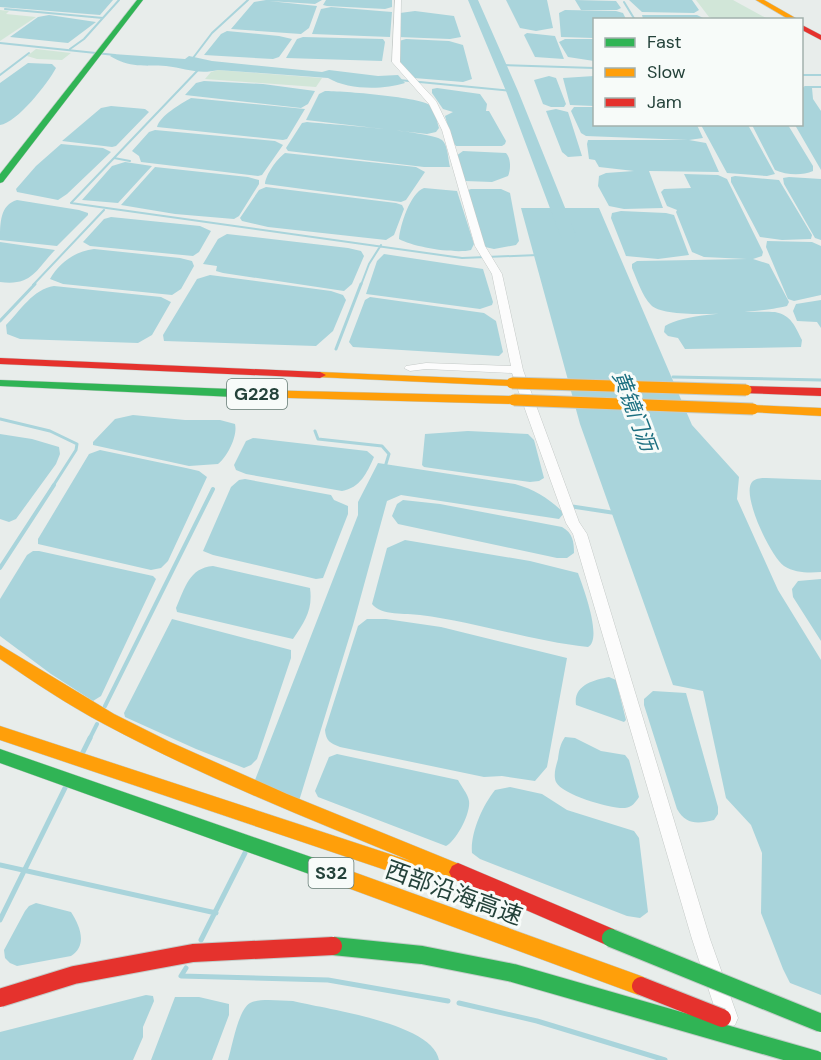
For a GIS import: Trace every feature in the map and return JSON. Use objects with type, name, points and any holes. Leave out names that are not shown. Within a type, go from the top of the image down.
[{"type":"highway","points":[[0,165],[134,0]]},
{"type":"highway","points":[[0,180],[140,0]]},
{"type":"highway","points":[[125,22],[149,0]]},
{"type":"highway","points":[[749,0],[782,18]]},
{"type":"highway","points":[[759,0],[792,18]]},
{"type":"highway","points":[[803,23],[821,32]]},
{"type":"highway","points":[[803,28],[821,38]]},
{"type":"highway","name":"G228","points":[[0,361],[514,376],[746,390],[821,392]]},
{"type":"highway","name":"G228","points":[[0,383],[177,392],[514,400],[821,412]]},
{"type":"highway","points":[[0,651],[75,704],[209,770],[440,864],[611,938]]},
{"type":"highway","name":"西部沿海高速","points":[[0,733],[611,938],[821,1023]]},
{"type":"highway","name":"西部沿海高速","points":[[0,756],[460,918],[641,986],[821,1058]]},
{"type":"highway","points":[[0,998],[74,975],[193,953],[324,945],[422,955],[513,973],[816,1060]]},
{"type":"street","points":[[398,0],[396,62],[433,103],[446,130],[480,246],[497,274],[514,376],[573,523],[580,534],[698,927],[742,1060]]},
{"type":"street","points":[[410,368],[426,366],[498,368],[514,376]]},
{"type":"green space","points":[[696,0],[733,0],[766,18],[712,18]]},
{"type":"green space","points":[[0,10],[9,11],[6,14],[36,17],[0,41]]},
{"type":"green space","points":[[36,49],[71,53],[62,60],[37,59],[27,56]]},
{"type":"green space","points":[[218,70],[322,78],[316,87],[205,79],[211,72]]},
{"type":"water","points":[[0,0],[113,0],[100,15],[0,7]]},
{"type":"water","points":[[266,0],[322,0],[315,4],[269,1],[317,6],[309,28],[301,34],[231,29],[254,2]]},
{"type":"water","points":[[326,0],[392,0],[392,7],[385,9],[327,6],[323,5]]},
{"type":"water","points":[[506,0],[547,0],[553,28],[536,31],[520,28]]},
{"type":"water","points":[[575,0],[616,1],[621,8],[581,10]]},
{"type":"water","points":[[629,0],[692,0],[699,10],[694,13],[642,12]]},
{"type":"water","points":[[331,7],[392,12],[390,37],[312,34],[321,9]]},
{"type":"water","points":[[565,10],[616,11],[623,13],[626,18],[593,18],[593,38],[561,37],[559,13]]},
{"type":"water","points":[[415,11],[454,16],[461,37],[450,39],[398,37],[400,13]]},
{"type":"water","points":[[49,15],[96,22],[68,43],[10,37],[38,17]]},
{"type":"water","points":[[642,15],[697,15],[703,18],[643,18]]},
{"type":"water","points":[[227,31],[292,39],[279,57],[273,59],[204,55],[221,34]]},
{"type":"water","points":[[527,33],[555,36],[564,59],[535,57],[524,35]]},
{"type":"water","points":[[303,37],[383,39],[385,42],[382,61],[286,58],[297,39]]},
{"type":"water","points":[[406,39],[449,41],[463,45],[472,79],[463,82],[414,78],[399,64],[399,41]]},
{"type":"water","points":[[565,39],[593,39],[593,61],[568,57],[559,42]]},
{"type":"water","points":[[113,54],[185,59],[189,56],[212,61],[322,72],[329,70],[378,76],[398,75],[405,83],[386,87],[355,87],[328,78],[144,66],[117,60],[110,56]]},
{"type":"water","points":[[28,63],[52,64],[56,68],[23,110],[7,123],[0,125],[0,83]]},
{"type":"water","points":[[549,76],[556,78],[566,104],[564,107],[551,107],[543,104],[534,80]]},
{"type":"water","points":[[593,76],[593,106],[570,105],[563,78]]},
{"type":"water","points":[[204,81],[263,84],[315,91],[308,104],[301,108],[185,95],[196,83]]},
{"type":"water","points":[[803,87],[812,88],[813,99],[821,111],[821,170],[796,126],[803,126]]},
{"type":"water","points":[[432,89],[480,94],[487,104],[486,111],[489,111],[506,141],[505,144],[502,146],[456,146],[452,141],[445,116],[453,112],[443,109],[432,93]]},
{"type":"water","points":[[325,91],[381,95],[425,103],[433,108],[439,128],[436,132],[427,134],[306,120],[319,94]]},
{"type":"water","points":[[191,98],[305,109],[287,139],[283,140],[157,127],[166,115]]},
{"type":"water","points":[[111,106],[145,109],[149,112],[116,146],[62,141],[101,108]]},
{"type":"water","points":[[574,107],[593,107],[593,126],[697,126],[703,138],[689,140],[706,143],[719,172],[649,171],[663,208],[624,209],[609,206],[598,186],[599,176],[606,173],[634,171],[599,167],[595,160],[589,159],[588,140],[688,140],[586,136],[581,133],[571,111]]},
{"type":"water","points":[[556,109],[568,112],[582,156],[568,157],[562,152],[546,111]]},
{"type":"water","points":[[302,123],[400,131],[434,137],[444,142],[450,167],[424,167],[288,151],[286,148]]},
{"type":"water","points":[[702,126],[749,126],[775,174],[767,176],[727,173]]},
{"type":"water","points":[[753,126],[789,126],[813,166],[813,171],[804,174],[775,170]]},
{"type":"water","points":[[155,130],[275,141],[283,145],[262,175],[258,176],[141,162],[139,156],[132,151],[149,132]]},
{"type":"water","points":[[61,144],[103,148],[111,152],[58,200],[17,192],[16,189],[36,166]]},
{"type":"water","points":[[463,151],[506,153],[510,164],[508,176],[492,182],[465,181],[456,156]]},
{"type":"water","points":[[285,153],[416,167],[425,172],[406,200],[401,202],[265,184],[272,167]]},
{"type":"water","points":[[125,162],[152,166],[118,203],[82,200],[112,166]]},
{"type":"water","points":[[155,167],[248,177],[259,180],[259,184],[239,216],[234,219],[175,214],[121,205]]},
{"type":"water","points":[[684,174],[718,175],[727,179],[763,252],[762,256],[753,259],[769,264],[789,302],[787,306],[738,313],[694,314],[660,310],[651,305],[642,292],[632,268],[632,264],[637,261],[747,259],[704,257],[692,252],[677,210],[667,206],[661,192],[664,189],[691,188]]},
{"type":"water","points":[[731,177],[779,180],[812,235],[811,239],[782,240],[760,237],[731,182]]},
{"type":"water","points":[[783,178],[821,179],[821,240],[815,238],[784,184]]},
{"type":"water","points":[[266,187],[396,203],[402,205],[404,209],[394,235],[386,240],[268,227],[242,221],[240,218],[259,190]]},
{"type":"water","points":[[424,188],[457,191],[474,244],[471,250],[434,249],[399,239],[401,226],[410,203],[414,196]]},
{"type":"water","points":[[501,189],[510,193],[519,241],[516,245],[494,249],[485,247],[468,190]]},
{"type":"water","points":[[17,200],[79,210],[88,215],[57,246],[0,240],[4,210],[11,202]]},
{"type":"water","points":[[521,208],[599,208],[692,425],[739,477],[737,499],[778,590],[821,660],[821,1045],[783,969],[761,913],[762,853],[751,825],[726,798],[703,691],[673,685],[580,424]]},
{"type":"water","points":[[621,211],[674,215],[689,255],[658,259],[626,256],[611,218],[612,213]]},
{"type":"water","points":[[111,217],[200,226],[211,231],[199,252],[193,256],[90,246],[83,242],[104,219]]},
{"type":"water","points":[[227,234],[348,248],[361,251],[364,256],[352,284],[344,291],[223,273],[216,271],[217,266],[203,264],[218,239]]},
{"type":"water","points":[[767,241],[812,242],[821,246],[821,295],[794,301],[788,299],[766,247]]},
{"type":"water","points":[[0,242],[55,250],[26,279],[11,283],[0,282]]},
{"type":"water","points":[[94,249],[180,258],[192,261],[194,266],[181,289],[172,295],[63,284],[50,279],[68,259],[80,252]]},
{"type":"water","points":[[384,254],[483,269],[492,305],[480,309],[366,294],[377,261]]},
{"type":"water","points":[[210,275],[331,291],[343,295],[346,300],[333,331],[316,346],[164,341],[163,335],[197,279]]},
{"type":"water","points":[[54,286],[161,297],[171,302],[152,335],[138,343],[20,339],[7,334],[6,325],[27,301],[40,291]]},
{"type":"water","points":[[370,297],[484,313],[496,321],[503,352],[499,356],[353,347],[349,342],[365,300]]},
{"type":"water","points":[[821,300],[821,328],[817,322],[797,321],[793,311],[796,304]]},
{"type":"water","points":[[775,312],[792,322],[802,340],[801,347],[685,349],[678,338],[668,336],[664,332],[665,326],[687,318]]},
{"type":"water","points":[[133,415],[185,420],[220,420],[235,424],[235,434],[228,451],[218,464],[189,466],[93,445],[93,442],[115,419]]},
{"type":"water","points":[[468,431],[528,434],[534,440],[544,478],[530,482],[422,465],[425,434]]},
{"type":"water","points":[[0,434],[32,439],[59,447],[60,454],[56,464],[16,519],[9,522],[0,519]]},
{"type":"water","points":[[253,438],[367,451],[374,457],[366,474],[358,483],[342,491],[246,474],[236,470],[234,465],[246,441]]},
{"type":"water","points":[[100,450],[199,471],[207,477],[168,561],[161,568],[151,570],[38,544],[38,539],[89,454]]},
{"type":"water","points":[[378,463],[515,484],[541,495],[564,513],[559,519],[401,495],[387,501],[353,625],[299,801],[255,780],[358,515],[358,502]]},
{"type":"water","points":[[766,478],[821,480],[821,572],[802,572],[788,568],[772,551],[754,512],[750,489],[752,482]]},
{"type":"water","points":[[245,479],[331,495],[334,500],[348,506],[348,514],[323,578],[316,579],[203,551],[231,487],[239,480]]},
{"type":"water","points":[[403,500],[440,504],[562,527],[569,532],[572,538],[574,553],[567,558],[557,558],[398,524],[392,516],[397,504]]},
{"type":"water","points":[[405,540],[530,561],[578,573],[593,624],[592,642],[588,647],[567,644],[441,618],[387,612],[376,608],[372,604],[387,548]]},
{"type":"water","points":[[33,551],[153,576],[156,579],[101,696],[93,701],[51,674],[0,636],[0,599],[27,555]]},
{"type":"water","points":[[213,566],[310,588],[311,596],[307,615],[293,639],[177,612],[176,608],[189,580],[198,571]]},
{"type":"water","points":[[821,579],[821,641],[793,597],[792,589],[798,581]]},
{"type":"water","points":[[172,619],[291,650],[291,658],[257,759],[251,765],[244,768],[125,717],[124,713]]},
{"type":"water","points":[[367,619],[386,619],[441,627],[567,658],[547,767],[535,781],[502,776],[484,777],[340,747],[329,741],[325,730],[358,626]]},
{"type":"water","points":[[609,677],[616,680],[626,720],[624,722],[576,705],[576,698],[581,688],[591,682]]},
{"type":"water","points":[[653,691],[686,693],[718,807],[718,814],[714,820],[688,821],[677,809],[644,705],[644,699]]},
{"type":"water","points":[[565,737],[575,738],[601,751],[625,755],[629,760],[639,797],[635,803],[630,807],[618,808],[588,800],[560,787],[556,782],[555,773],[560,748]]},
{"type":"water","points":[[337,754],[458,780],[466,793],[469,806],[458,833],[446,846],[318,797],[315,791],[329,757]]},
{"type":"water","points":[[510,787],[542,794],[567,810],[634,831],[639,838],[648,912],[640,918],[627,916],[480,859],[472,853],[475,828],[486,803],[495,790]]},
{"type":"water","points":[[36,903],[71,912],[77,923],[81,941],[76,952],[71,956],[17,966],[5,958],[4,950],[25,911]]},
{"type":"water","points":[[146,995],[153,996],[154,1001],[133,1060],[0,1060],[0,1032]]},
{"type":"water","points":[[175,997],[199,997],[229,1004],[229,1015],[212,1060],[151,1060]]},
{"type":"water","points":[[265,1000],[293,1001],[352,1013],[399,1027],[418,1036],[432,1047],[439,1060],[228,1060],[242,1013],[250,1003]]},
{"type":"pier","points":[[785,981],[821,995],[821,1048],[818,1046]]},
{"type":"waterway","points":[[103,18],[119,0]]},
{"type":"waterway","points":[[193,58],[212,33],[248,0]]},
{"type":"waterway","name":"黄镜门沥","points":[[473,0],[512,91],[568,235]]},
{"type":"waterway","points":[[624,2],[634,18]]},
{"type":"waterway","points":[[5,9],[103,18]]},
{"type":"waterway","points":[[70,49],[84,39],[103,18]]},
{"type":"waterway","points":[[0,43],[115,55]]},
{"type":"waterway","points":[[0,75],[29,53]]},
{"type":"waterway","points":[[501,65],[593,68]]},
{"type":"waterway","points":[[199,69],[71,203],[380,246]]},
{"type":"waterway","points":[[803,75],[821,75]]},
{"type":"waterway","points":[[399,80],[512,91]]},
{"type":"waterway","points":[[805,87],[821,87]]},
{"type":"waterway","points":[[114,158],[130,161]]},
{"type":"waterway","points":[[33,285],[104,210]]},
{"type":"waterway","points":[[361,285],[369,264],[380,246]]},
{"type":"waterway","points":[[380,246],[462,258],[538,255]]},
{"type":"waterway","points":[[0,321],[35,284]]},
{"type":"waterway","points":[[336,349],[361,284]]},
{"type":"waterway","points":[[673,377],[821,380]]},
{"type":"waterway","points":[[0,419],[50,431],[77,444],[76,450],[53,486]]},
{"type":"waterway","points":[[315,431],[318,439],[382,446],[389,454],[385,467]]},
{"type":"waterway","points":[[0,568],[54,485]]},
{"type":"waterway","points":[[105,706],[213,489]]},
{"type":"waterway","points":[[569,506],[615,513]]},
{"type":"waterway","points":[[83,752],[97,724]]},
{"type":"waterway","points":[[24,870],[65,788]]},
{"type":"waterway","points":[[215,913],[245,853]]},
{"type":"waterway","points":[[0,865],[24,870]]},
{"type":"waterway","points":[[0,920],[24,870]]},
{"type":"waterway","points":[[24,870],[215,913]]},
{"type":"waterway","points":[[201,940],[215,913]]},
{"type":"waterway","points":[[186,968],[181,976],[328,980],[448,1001]]},
{"type":"waterway","points":[[459,1003],[537,1021],[665,1060]]},
{"type":"traffic: fast","points":[[0,180],[140,0]]},
{"type":"traffic: fast","points":[[0,383],[256,394]]},
{"type":"traffic: fast","points":[[0,756],[337,875]]},
{"type":"traffic: fast","points":[[611,938],[821,1023]]},
{"type":"traffic: fast","points":[[333,946],[422,955],[513,973],[816,1060]]},
{"type":"traffic: slow","points":[[759,0],[792,18]]},
{"type":"traffic: slow","points":[[320,375],[512,383]]},
{"type":"traffic: slow","points":[[512,383],[746,390]]},
{"type":"traffic: slow","points":[[256,394],[514,400]]},
{"type":"traffic: slow","points":[[514,400],[753,409]]},
{"type":"traffic: slow","points":[[753,409],[821,412]]},
{"type":"traffic: slow","points":[[0,651],[53,686],[165,747],[222,774],[458,872]]},
{"type":"traffic: slow","points":[[0,733],[430,876]]},
{"type":"traffic: slow","points":[[337,875],[641,986]]},
{"type":"traffic: jam","points":[[803,28],[821,38]]},
{"type":"traffic: jam","points":[[0,361],[320,375]]},
{"type":"traffic: jam","points":[[746,390],[821,392]]},
{"type":"traffic: jam","points":[[458,872],[611,938]]},
{"type":"traffic: jam","points":[[0,998],[74,975],[193,953],[333,946]]},
{"type":"traffic: jam","points":[[641,986],[722,1018]]}]
